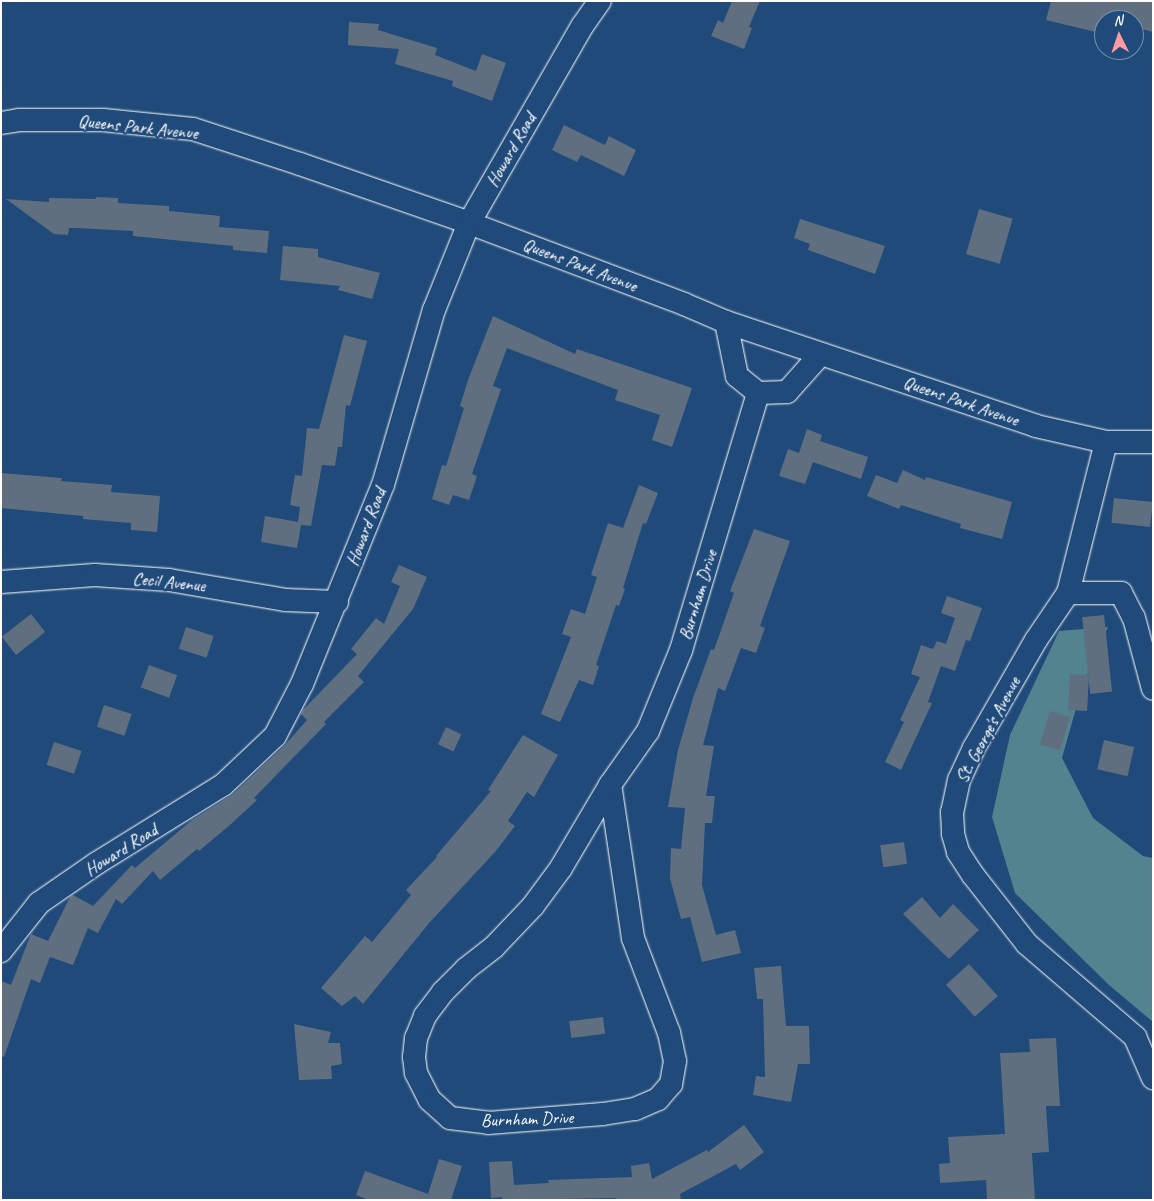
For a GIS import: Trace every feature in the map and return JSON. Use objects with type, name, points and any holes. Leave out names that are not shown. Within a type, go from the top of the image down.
[{"type":"street","name":"Howard Road","points":[[1,951],[39,903],[97,863],[223,785],[275,736],[302,684],[337,602],[383,485],[434,310],[469,223],[583,25],[600,1]]},
{"type":"street","name":"Queens Park Avenue","points":[[1,123],[19,120],[103,120],[192,129],[300,164],[469,223],[684,304],[726,322],[820,355],[868,368],[1036,426],[1106,442],[1153,442]]},
{"type":"street","points":[[726,322],[737,376],[758,393],[787,392],[820,355]]},
{"type":"street","name":"Burnham Drive","points":[[610,785],[633,938],[669,1033],[675,1061],[671,1084],[658,1099],[635,1108],[603,1114],[488,1123],[450,1118],[430,1100],[416,1073],[414,1057],[416,1038],[425,1016],[454,980],[494,946],[533,906],[560,868],[610,785],[648,731],[681,650],[758,393]]},
{"type":"street","name":"St. George's Avenue","points":[[1106,442],[1068,593],[1036,640],[974,748],[959,780],[952,812],[953,834],[958,852],[973,875],[1027,944],[1135,1037],[1153,1078]]},
{"type":"street","name":"Cecil Avenue","points":[[1,582],[95,575],[169,580],[286,600],[337,602]]},
{"type":"street","points":[[1068,593],[1121,593],[1134,618],[1153,689]]},
{"type":"green space","points":[[1108,627],[1082,687],[1062,758],[1093,818],[1143,856],[1153,858],[1153,1022],[1109,985],[1015,893],[992,817],[1010,735],[1059,631]]},
{"type":"building","points":[[732,1],[760,1],[749,27],[752,28],[744,49],[711,36],[718,20],[723,23]]},
{"type":"building","points":[[1051,1],[1153,1],[1153,32],[1144,30],[1144,10],[1094,10],[1094,32],[1046,20]]},
{"type":"building","points":[[349,22],[379,24],[378,30],[437,48],[435,55],[476,71],[482,54],[506,63],[492,101],[452,86],[453,81],[395,64],[399,49],[348,45]]},
{"type":"building","points":[[564,125],[605,145],[609,136],[636,150],[624,176],[581,155],[577,162],[552,150]]},
{"type":"building","points":[[96,197],[118,198],[118,203],[169,206],[169,211],[220,216],[219,227],[269,231],[267,253],[233,250],[233,246],[133,236],[133,231],[69,228],[68,235],[54,234],[6,199],[49,202],[49,198],[96,199]]},
{"type":"building","points":[[979,209],[1013,219],[1000,264],[966,254]]},
{"type":"building","points":[[800,219],[885,246],[875,274],[808,250],[810,244],[794,238]]},
{"type":"building","points":[[283,246],[318,249],[318,257],[380,273],[372,299],[338,290],[340,286],[280,280]]},
{"type":"building","points":[[493,316],[575,354],[577,349],[692,388],[672,447],[652,440],[660,415],[615,400],[618,390],[507,348],[493,386],[501,389],[472,474],[477,476],[469,500],[453,495],[449,505],[432,499],[442,465],[446,466],[464,408],[460,406],[468,380]]},
{"type":"building","points":[[344,335],[367,341],[350,406],[346,405],[342,447],[338,447],[335,466],[322,465],[311,526],[301,525],[297,548],[261,542],[265,516],[298,522],[300,507],[290,505],[295,475],[302,476],[307,428],[319,429]]},
{"type":"building","points":[[807,429],[822,435],[820,441],[868,457],[861,479],[813,462],[805,484],[779,476],[788,449],[799,453]]},
{"type":"building","points":[[903,470],[925,480],[926,477],[1012,502],[1002,539],[960,528],[961,524],[901,505],[899,509],[867,496],[876,475],[897,483]]},
{"type":"building","points":[[1,473],[62,478],[61,481],[112,485],[111,492],[160,496],[157,532],[131,530],[131,523],[83,519],[83,516],[1,508]]},
{"type":"building","points":[[639,485],[658,493],[646,524],[643,523],[623,588],[625,589],[619,606],[616,605],[596,665],[599,666],[593,685],[579,680],[560,722],[541,714],[571,637],[562,634],[571,609],[585,614],[597,577],[591,575],[608,523],[623,528]]},
{"type":"building","points":[[1114,498],[1153,502],[1150,527],[1111,523]]},
{"type":"building","points":[[754,529],[790,541],[760,626],[765,628],[756,653],[741,648],[725,691],[718,688],[703,745],[714,746],[706,796],[715,796],[712,823],[705,823],[702,885],[716,935],[735,930],[741,953],[702,962],[690,917],[681,919],[670,878],[671,848],[681,849],[685,808],[668,807],[678,750],[693,698],[711,649],[714,650],[734,593],[730,591]]},
{"type":"building","points":[[399,565],[427,577],[413,609],[358,676],[364,682],[324,722],[326,724],[254,798],[257,800],[231,824],[160,880],[153,871],[122,904],[116,899],[98,933],[88,928],[73,965],[50,957],[40,983],[31,979],[4,1057],[1,1056],[1,981],[11,985],[31,934],[48,941],[70,897],[73,895],[93,906],[132,865],[135,868],[192,820],[232,795],[284,746],[307,720],[301,714],[303,710],[357,654],[351,649],[376,618],[384,624],[400,586],[391,582]]},
{"type":"building","points":[[947,596],[982,608],[970,641],[966,640],[955,671],[941,666],[928,702],[932,703],[901,770],[885,762],[904,722],[900,720],[920,677],[911,674],[921,645],[933,649],[937,641],[946,644],[955,618],[941,613]]},
{"type":"building","points":[[31,614],[45,632],[16,655],[2,637]]},
{"type":"building","points":[[1104,615],[1112,692],[1090,694],[1082,617]]},
{"type":"building","points":[[186,627],[214,636],[206,658],[179,649]]},
{"type":"building","points":[[149,665],[177,675],[169,698],[141,688]]},
{"type":"building","points":[[1070,674],[1089,675],[1087,711],[1068,710]]},
{"type":"building","points":[[104,705],[132,714],[124,736],[97,727]]},
{"type":"building","points":[[1050,711],[1070,717],[1060,751],[1040,744]]},
{"type":"building","points":[[446,727],[461,734],[453,751],[438,744]]},
{"type":"building","points":[[523,735],[558,755],[534,797],[527,792],[508,821],[515,826],[495,852],[430,922],[363,1004],[355,996],[342,1006],[321,988],[365,936],[372,942],[411,895],[406,890],[437,857],[491,791],[488,790]]},
{"type":"building","points":[[1104,740],[1134,747],[1127,776],[1097,769]]},
{"type":"building","points":[[54,742],[82,751],[74,774],[47,765]]},
{"type":"building","points":[[904,842],[907,864],[883,867],[880,845]]},
{"type":"building","points":[[922,897],[940,918],[953,904],[979,930],[949,959],[903,914]]},
{"type":"building","points":[[969,964],[998,996],[975,1017],[946,985]]},
{"type":"building","points":[[781,966],[786,1026],[809,1026],[810,1064],[798,1064],[791,1102],[753,1095],[756,1076],[765,1077],[763,999],[757,999],[754,968]]},
{"type":"building","points":[[603,1017],[605,1034],[571,1038],[569,1021]]},
{"type":"building","points":[[294,1024],[331,1032],[328,1043],[340,1043],[342,1064],[331,1066],[332,1079],[299,1080]]},
{"type":"building","points":[[1056,1038],[1060,1106],[1046,1106],[1049,1152],[1032,1153],[1035,1200],[987,1200],[986,1180],[940,1183],[939,1164],[950,1163],[948,1137],[1005,1134],[1000,1053],[1030,1052],[1029,1039]]},
{"type":"building","points":[[744,1125],[764,1152],[740,1170],[736,1164],[680,1194],[681,1200],[613,1200],[617,1198],[502,1200],[502,1197],[491,1198],[489,1162],[512,1161],[514,1185],[549,1183],[548,1180],[632,1177],[631,1166],[649,1163],[652,1179],[707,1150],[708,1152]]},
{"type":"building","points":[[439,1159],[462,1166],[451,1200],[369,1200],[356,1195],[365,1171],[428,1194]]}]
